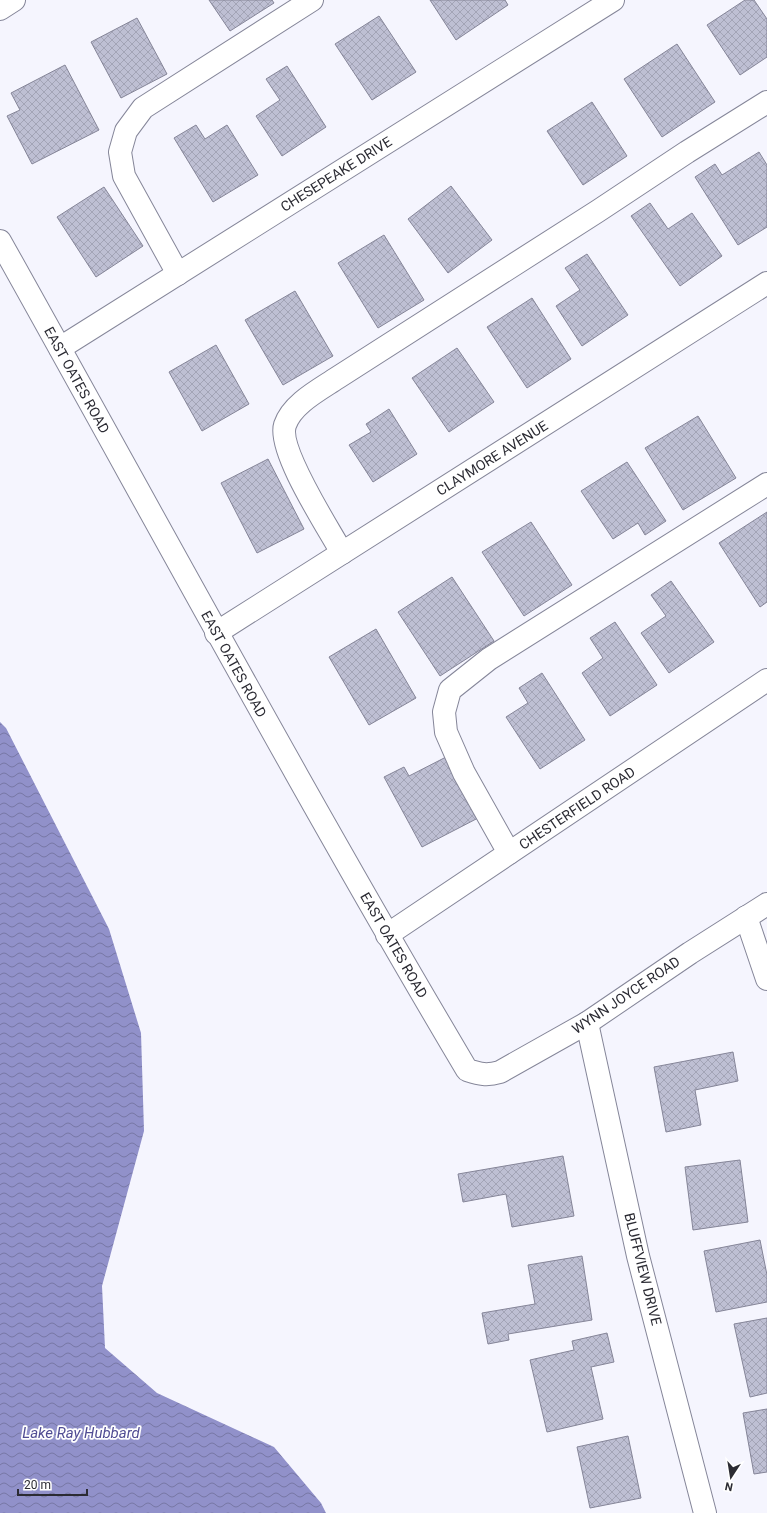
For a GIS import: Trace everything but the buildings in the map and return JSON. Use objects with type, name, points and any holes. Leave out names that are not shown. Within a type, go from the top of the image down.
[{"type":"street","points":[[0,9],[14,0]]},
{"type":"street","points":[[178,274],[124,176],[120,152],[126,131],[143,108],[312,0]]},
{"type":"street","name":"CHESEPEAKE DRIVE","points":[[60,348],[613,0]]},
{"type":"street","points":[[342,553],[298,475],[285,441],[285,425],[298,405],[343,374],[598,211],[686,152],[767,102]]},
{"type":"street","name":"EAST OATES ROAD","points":[[0,241],[216,633],[387,935],[467,1070],[481,1074]]},
{"type":"street","name":"CLAYMORE AVENUE","points":[[216,633],[767,283]]},
{"type":"street","points":[[509,853],[464,773],[446,732],[444,712],[450,690],[489,659],[767,484]]},
{"type":"street","name":"CHESTERFIELD ROAD","points":[[387,935],[767,680]]},
{"type":"street","name":"WYNN JOYCE ROAD","points":[[481,1074],[490,1075],[500,1072],[587,1023],[690,953],[767,904]]},
{"type":"street","points":[[746,917],[767,979]]},
{"type":"street","name":"BLUFFVIEW DRIVE","points":[[587,1023],[638,1256],[706,1513]]},
{"type":"water","name":"Lake Ray Hubbard","points":[[0,722],[6,728],[109,929],[141,1033],[144,1131],[102,1286],[105,1348],[157,1393],[274,1447],[321,1503],[326,1513],[0,1513]]}]
